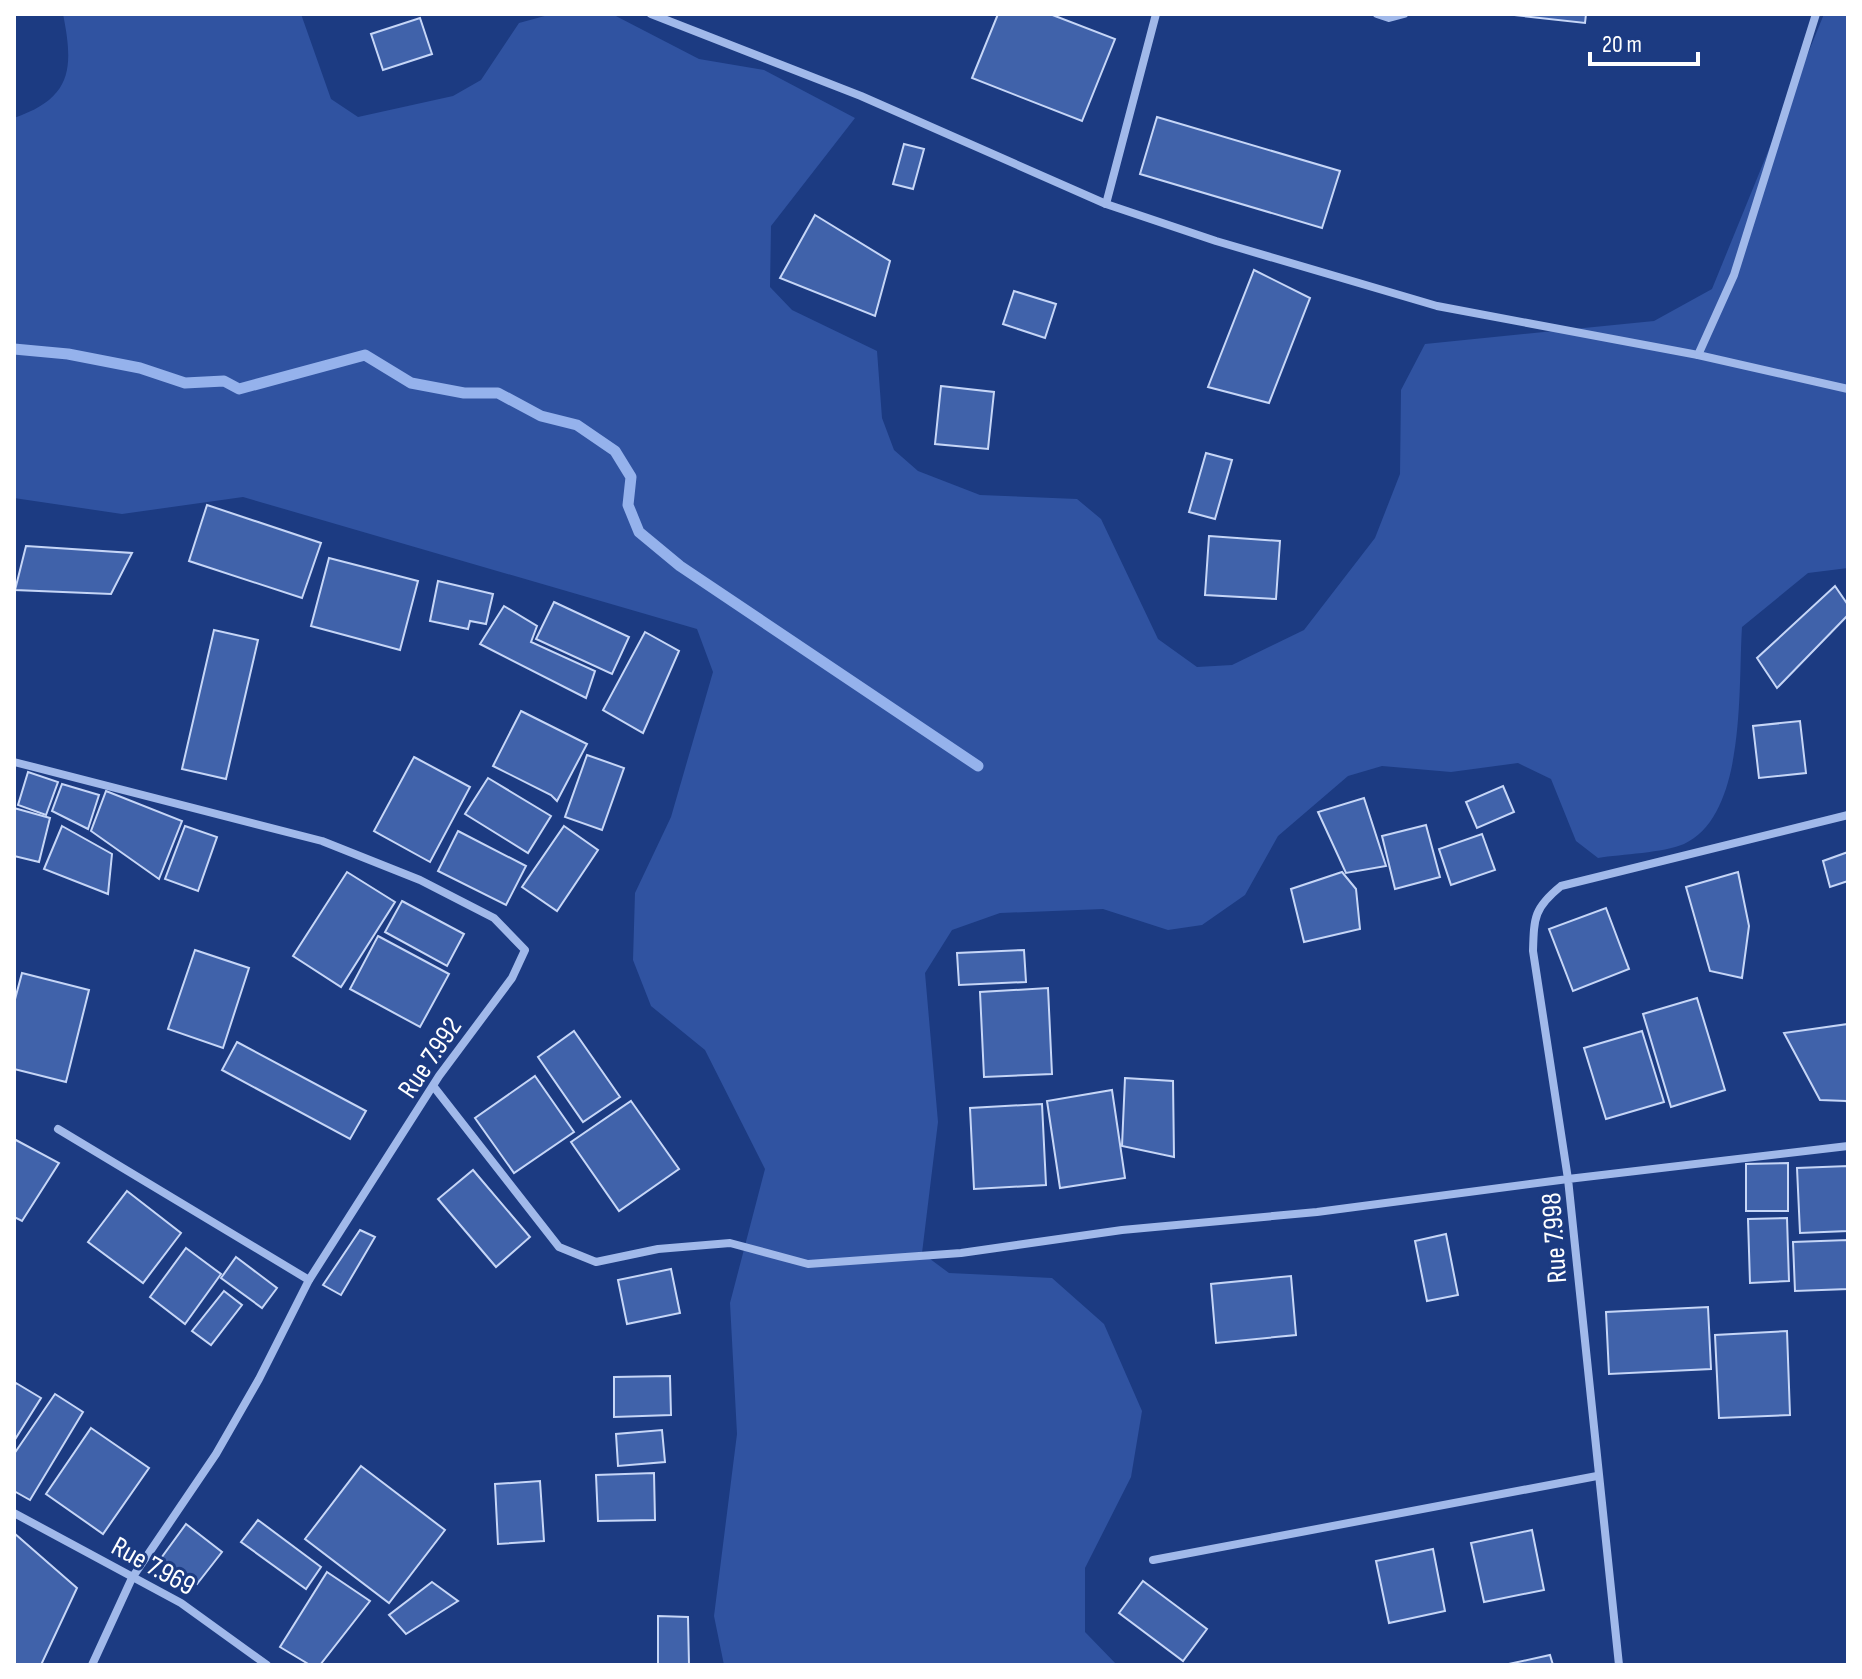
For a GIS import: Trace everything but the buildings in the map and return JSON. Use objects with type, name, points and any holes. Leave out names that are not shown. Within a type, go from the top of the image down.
[{"type":"street","points":[[651,14],[861,96],[1106,204],[1437,306],[1698,355],[1848,389]]},
{"type":"street","points":[[1106,204],[1156,14]]},
{"type":"street","points":[[1377,14],[1389,18],[1404,14]]},
{"type":"street","points":[[1698,355],[1734,275],[1816,14]]},
{"type":"street","name":"Rue 7.992","points":[[14,762],[322,841],[420,880],[494,918],[525,950],[512,978],[434,1087],[309,1280],[259,1379],[216,1454],[132,1578],[92,1665]]},
{"type":"street","points":[[434,1087],[559,1247],[596,1262],[658,1249],[730,1243],[808,1264],[961,1253],[1122,1230],[1317,1212],[1568,1179],[1533,951],[1533,923],[1540,903],[1561,886],[1848,815]]},
{"type":"street","points":[[58,1129],[309,1280]]},
{"type":"street","name":"Rue 7.998","points":[[1619,1665],[1568,1179],[1848,1146]]},
{"type":"street","points":[[1153,1560],[1597,1476]]},
{"type":"street","name":"Rue 7.969","points":[[14,1513],[181,1603],[267,1665]]},
{"type":"shaded area","points":[[63,14],[301,14],[331,99],[358,117],[453,96],[481,80],[519,23],[552,14],[612,14],[699,59],[764,70],[855,118],[771,226],[770,287],[792,310],[877,351],[882,418],[894,450],[918,471],[980,495],[1077,499],[1101,519],[1158,639],[1197,667],[1232,665],[1304,630],[1375,538],[1400,474],[1401,390],[1425,344],[1654,321],[1712,289],[1824,14],[1848,14],[1848,568],[1808,573],[1742,627],[1735,747],[1719,806],[1704,829],[1675,847],[1598,858],[1576,841],[1551,779],[1518,763],[1451,772],[1382,766],[1348,776],[1278,836],[1245,895],[1202,925],[1168,930],[1103,909],[1000,913],[952,930],[925,973],[938,1122],[922,1253],[949,1273],[1052,1278],[1104,1324],[1142,1411],[1131,1477],[1085,1568],[1085,1632],[1117,1665],[724,1665],[714,1616],[737,1434],[730,1303],[765,1169],[705,1050],[651,1006],[633,960],[635,893],[671,817],[713,672],[697,629],[243,497],[122,514],[14,498],[14,118],[48,101],[64,79],[68,51]]},
{"type":"waterway","points":[[14,349],[68,354],[140,368],[185,383],[224,381],[239,389],[365,355],[411,383],[464,393],[498,393],[541,416],[577,425],[615,451],[631,477],[628,505],[639,532],[680,566],[978,766]]}]
